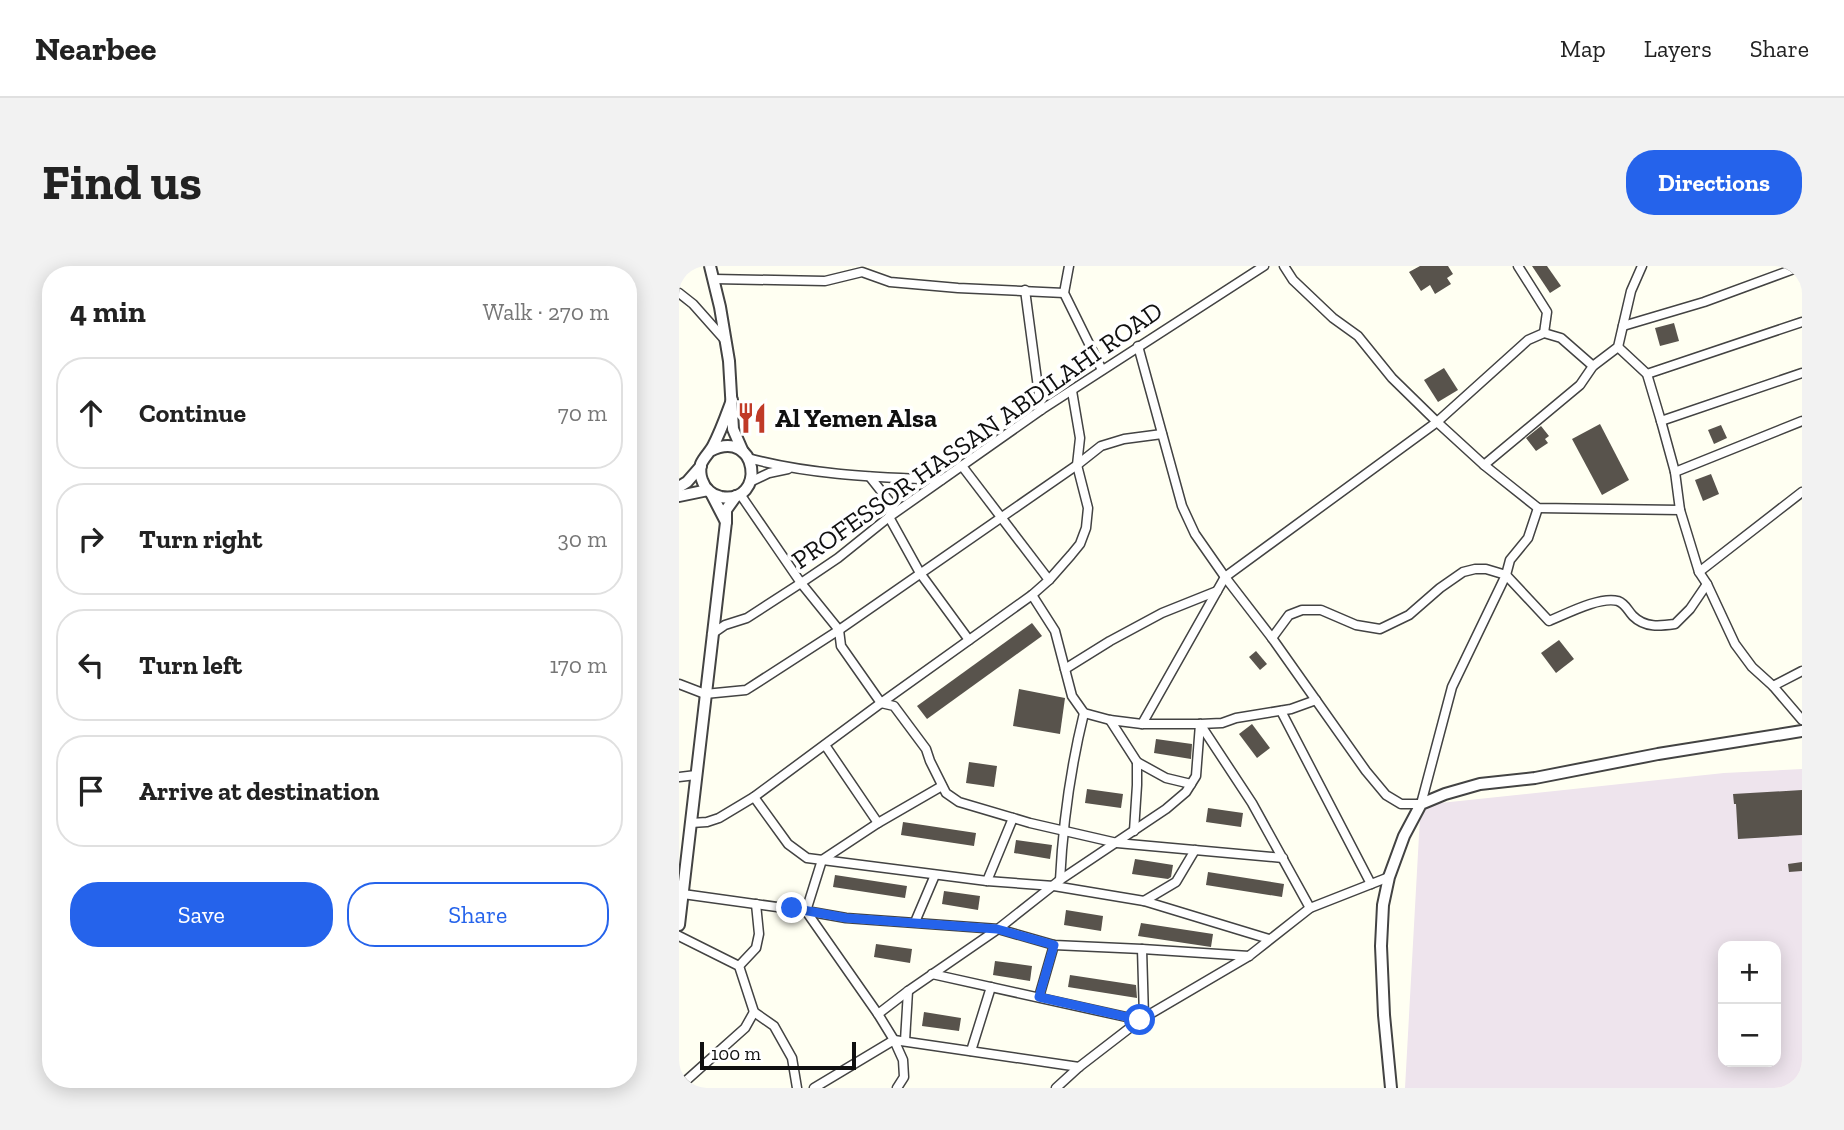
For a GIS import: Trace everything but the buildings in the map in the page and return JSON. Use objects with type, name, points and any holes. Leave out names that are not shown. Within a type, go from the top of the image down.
[{"type":"street","points":[[679,925],[726,510],[746,489],[752,474],[733,429],[729,361],[710,266]]},
{"type":"street","points":[[1069,266],[1064,293],[1102,370]]},
{"type":"street","name":"PROFESSOR HASSAN ABDILAHI ROAD","points":[[712,634],[725,625],[747,618],[801,583],[1041,410],[1264,266]]},
{"type":"street","points":[[1284,266],[1293,280],[1333,318],[1358,336],[1392,378],[1437,422],[1484,465],[1538,508],[1680,510]]},
{"type":"street","points":[[1518,266],[1547,312],[1544,332]]},
{"type":"street","points":[[1484,465],[1580,386],[1593,366],[1619,347],[1631,291],[1642,266]]},
{"type":"street","points":[[1623,326],[1704,302],[1802,266]]},
{"type":"street","points":[[713,279],[825,281],[863,269],[890,282],[1064,293]]},
{"type":"street","points":[[1025,290],[1041,410]]},
{"type":"street","points":[[679,293],[693,304],[725,340]]},
{"type":"street","points":[[1647,374],[1802,322]]},
{"type":"street","points":[[1142,724],[1225,577],[1437,422],[1528,340],[1544,332],[1561,338],[1593,366]]},
{"type":"street","points":[[1138,346],[1182,506],[1195,534],[1366,771],[1386,795],[1401,804],[1421,804],[1480,784],[1535,778],[1658,754],[1802,731]]},
{"type":"street","points":[[1619,347],[1647,374],[1675,472],[1680,510],[1699,572],[1735,644],[1752,667],[1773,686],[1802,720]]},
{"type":"street","points":[[1661,421],[1802,373]]},
{"type":"street","points":[[691,823],[719,818],[754,797],[1049,580],[1080,544],[1086,528],[1088,508],[1077,465],[1080,438],[1072,391]]},
{"type":"street","points":[[726,522],[702,483],[700,475],[704,458],[720,432],[732,400]]},
{"type":"street","points":[[1675,472],[1802,421]]},
{"type":"street","points":[[679,684],[705,694],[747,690],[839,630],[1101,446],[1124,439],[1162,434]]},
{"type":"street","points":[[710,451],[718,447],[735,447],[745,455],[791,468],[870,477],[941,480]]},
{"type":"street","points":[[679,488],[701,466]]},
{"type":"street","points":[[962,466],[1049,580]]},
{"type":"street","points":[[750,482],[769,473],[791,468]]},
{"type":"street","points":[[870,477],[893,506],[890,517],[920,573],[969,640]]},
{"type":"street","points":[[679,496],[709,492],[724,498],[738,495]]},
{"type":"street","points":[[1699,572],[1802,492]]},
{"type":"street","points":[[738,495],[801,583],[839,630],[841,646],[881,703],[894,706],[926,749],[946,793],[959,802],[1117,843],[1283,858]]},
{"type":"street","points":[[1391,1088],[1381,946],[1383,905],[1389,877],[1404,836],[1421,804],[1452,687],[1506,575],[1510,560],[1528,538],[1538,508]]},
{"type":"street","points":[[1272,638],[1289,615],[1302,610],[1321,610],[1356,625],[1380,629],[1409,615],[1440,587],[1462,572],[1475,569],[1506,575],[1549,621],[1602,601],[1619,601],[1629,608],[1632,616],[1648,625],[1675,624],[1707,584]]},
{"type":"street","points":[[1065,669],[1162,613],[1217,591]]},
{"type":"street","points":[[1032,595],[1055,631],[1072,696],[1083,713],[1142,724],[1222,723],[1316,701]]},
{"type":"street","points":[[1773,686],[1802,671]]},
{"type":"street","points":[[1281,711],[1371,884]]},
{"type":"street","points":[[1057,883],[1072,760],[1083,713]]},
{"type":"street","points":[[1110,720],[1137,762],[1166,778],[1191,784]]},
{"type":"street","points":[[878,1014],[1186,792],[1196,776],[1200,724]]},
{"type":"street","points":[[1200,724],[1252,803],[1310,908]]},
{"type":"street","points":[[825,745],[878,823]]},
{"type":"street","points":[[1134,831],[1137,762]]},
{"type":"street","points":[[679,777],[696,775]]},
{"type":"street","points":[[806,911],[823,860],[878,823],[942,786]]},
{"type":"street","points":[[754,797],[788,844],[807,858],[987,881],[1057,883],[1144,901],[1269,939]]},
{"type":"street","points":[[987,881],[1013,818]]},
{"type":"street","points":[[1144,901],[1176,882],[1195,850]]},
{"type":"street","points":[[915,922],[935,875]]},
{"type":"street","points":[[1056,1088],[1142,1018],[1249,956],[1310,908],[1389,877]]},
{"type":"street","points":[[683,894],[846,918],[997,929],[1054,945],[1249,956]]},
{"type":"street","points":[[739,966],[756,948],[759,934],[756,904]]},
{"type":"street","points":[[806,911],[894,1040],[903,1060],[904,1077],[897,1088]]},
{"type":"street","points":[[679,936],[739,966],[754,1012],[774,1026],[792,1058],[797,1088]]},
{"type":"street","points":[[1039,997],[1054,945]]},
{"type":"street","points":[[1142,948],[1142,1018]]},
{"type":"street","points":[[932,974],[1142,1018]]},
{"type":"street","points":[[971,1051],[991,987]]},
{"type":"street","points":[[905,1041],[908,991]]},
{"type":"street","points":[[684,1086],[745,1028],[754,1012]]},
{"type":"street","points":[[814,1088],[894,1040],[1079,1067]]},
{"type":"shaded area","points":[[1802,769],[1802,1088],[1405,1088],[1420,817],[1431,804],[1724,773]]},
{"type":"place","name":"Al Yemen Alsa","points":[[752,418]]},
{"type":"route","points":[[792,908],[846,918],[997,929],[1054,945],[1039,997],[1140,1020]]}]
